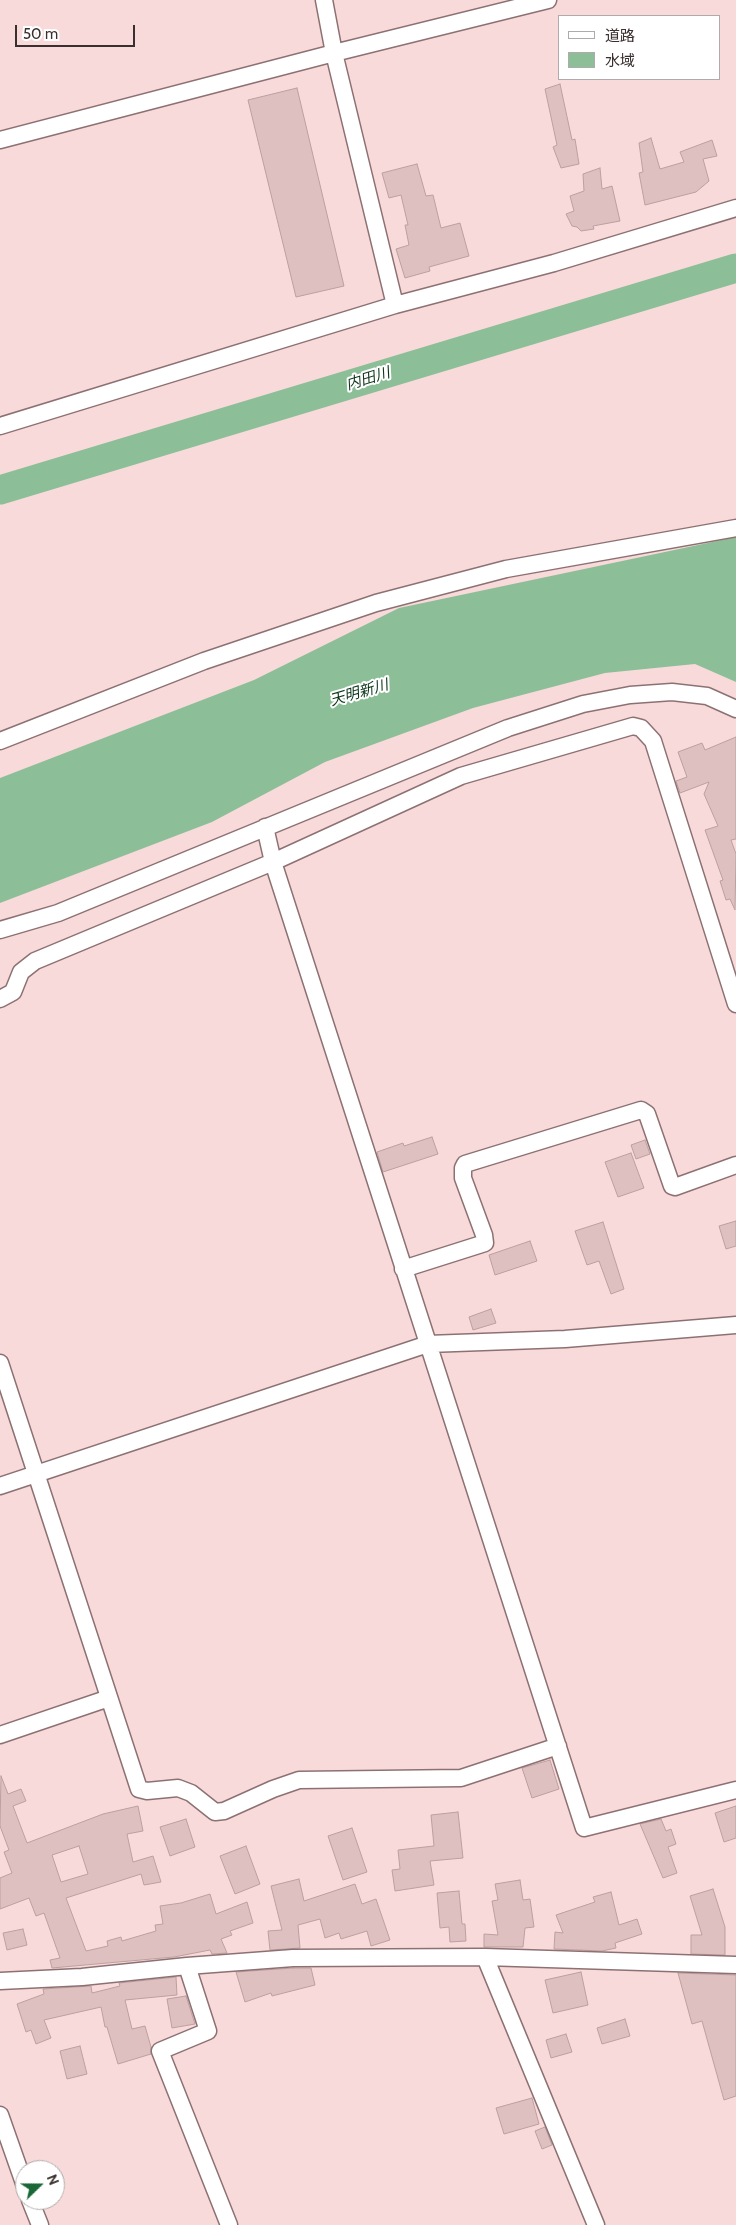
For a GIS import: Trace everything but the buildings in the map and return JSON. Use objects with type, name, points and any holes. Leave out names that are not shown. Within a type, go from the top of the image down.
[{"type":"street","points":[[324,0],[334,53],[395,305]]},
{"type":"street","points":[[0,140],[334,53],[548,0]]},
{"type":"street","points":[[0,426],[395,305],[554,263],[736,208]]},
{"type":"street","points":[[0,741],[204,660],[376,603],[506,569],[736,528]]},
{"type":"street","points":[[0,930],[58,913],[242,839],[266,826],[508,728],[583,704],[630,695],[672,692],[707,696],[736,709]]},
{"type":"street","points":[[0,999],[13,992],[21,972],[27,965],[273,862],[461,776],[633,726],[641,728],[653,741],[736,1004]]},
{"type":"street","points":[[266,826],[273,862],[584,1828],[736,1790]]},
{"type":"street","points":[[403,1269],[485,1243],[484,1235],[462,1173],[465,1164],[474,1161],[641,1110],[647,1114],[672,1186],[675,1187],[736,1165]]},
{"type":"street","points":[[0,1486],[428,1344],[565,1339],[736,1325]]},
{"type":"street","points":[[0,1363],[139,1789],[147,1791],[178,1788],[191,1793],[215,1812],[224,1811],[299,1780],[461,1778],[558,1746]]},
{"type":"street","points":[[0,1735],[108,1698]]},
{"type":"street","points":[[485,1957],[596,2225]]},
{"type":"street","points":[[0,1981],[293,1958],[485,1957],[736,1965]]},
{"type":"street","points":[[187,1966],[208,2031],[160,2051],[229,2225]]},
{"type":"street","points":[[0,2115],[16,2160]]},
{"type":"street","points":[[34,2210],[40,2225]]},
{"type":"water","name":"天明新川","points":[[736,537],[736,682],[695,664],[605,673],[473,708],[325,762],[212,822],[0,903],[0,778],[254,680],[399,608]]},
{"type":"waterway","name":"内田川","points":[[0,490],[736,268]]}]
